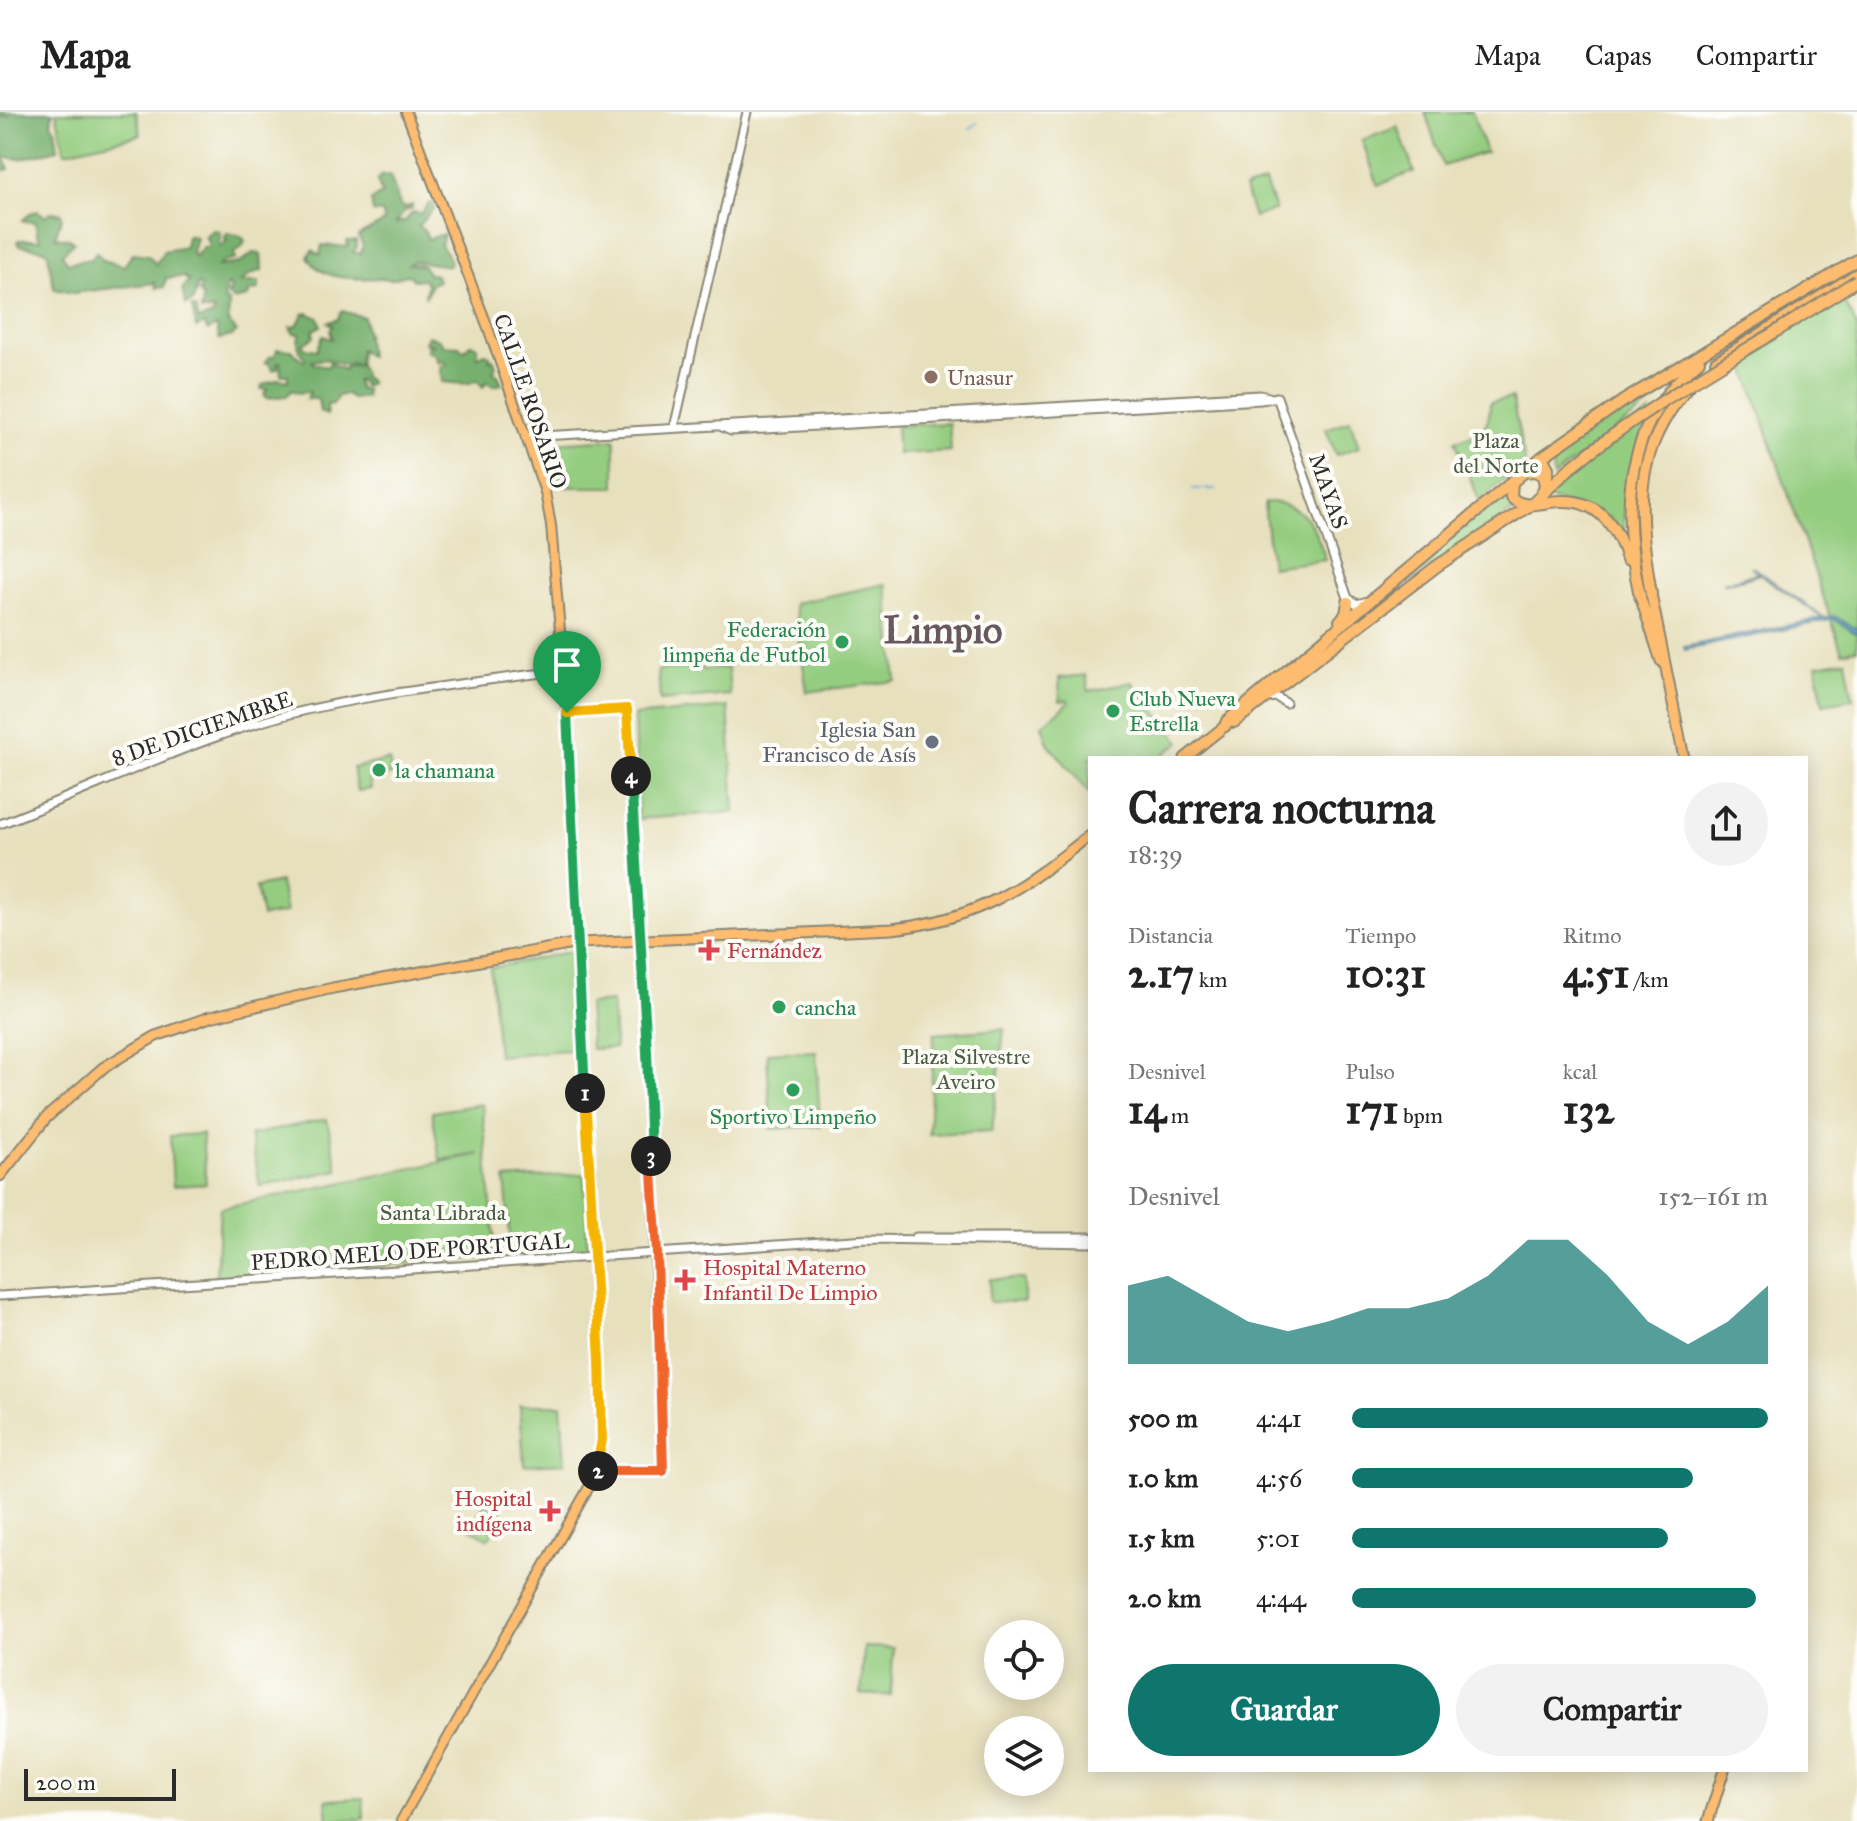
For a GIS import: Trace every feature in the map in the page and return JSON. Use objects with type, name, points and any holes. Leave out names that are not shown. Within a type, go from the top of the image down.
[{"type":"highway","points":[[1188,756],[1285,685],[1360,610],[1542,457],[1623,401],[1857,260]]},
{"type":"highway","points":[[1225,726],[1266,686],[1331,638],[1532,504],[1543,490],[1640,415],[1788,326],[1857,277]]},
{"type":"highway","points":[[1646,595],[1641,498],[1649,455],[1669,414],[1687,388],[1712,365],[1857,277]]},
{"type":"highway","points":[[1684,756],[1668,679],[1646,595],[1635,569],[1629,528],[1629,493],[1642,439],[1669,391],[1728,337]]},
{"type":"highway","points":[[1542,457],[1548,472],[1543,490]]},
{"type":"highway","points":[[1522,472],[1540,473],[1545,480],[1543,490]]},
{"type":"highway","points":[[1512,481],[1511,497],[1521,504],[1567,501],[1596,510],[1614,526],[1628,561],[1635,569]]},
{"type":"highway","points":[[1348,600],[1360,610]]},
{"type":"highway","points":[[1286,700],[1292,684],[1331,638],[1346,614],[1348,600]]},
{"type":"highway","points":[[1360,610],[1389,601]]},
{"type":"highway","points":[[0,1176],[39,1125],[78,1087],[127,1052],[170,1031],[234,1011],[333,988],[579,943],[892,929],[947,919],[986,906],[1025,885],[1088,837]]},
{"type":"highway","points":[[1708,1821],[1723,1772]]},
{"type":"main road","name":"CALLE ROSARIO","points":[[401,1821],[582,1500],[596,1471],[602,1431],[567,713],[549,512],[545,492],[449,221],[406,112]]},
{"type":"main road","points":[[567,713],[627,709],[657,1253],[663,1471],[596,1471]]},
{"type":"street","points":[[525,437],[674,428],[747,112]]},
{"type":"street","name":"MAYAS","points":[[674,428],[722,427],[731,431],[1273,397],[1348,600]]},
{"type":"street","points":[[1348,600],[1357,604],[1378,596]]},
{"type":"street","name":"8 DE DICIEMBRE","points":[[0,824],[185,749],[284,716],[387,696],[564,670]]},
{"type":"street","points":[[1267,698],[1286,700]]},
{"type":"street","name":"PEDRO MELO DE PORTUGAL","points":[[0,1296],[870,1239],[949,1236],[1088,1240]]},
{"type":"green space","points":[[0,112],[53,112],[51,123],[58,149],[20,159],[4,157],[9,169],[0,171],[0,117],[10,116],[0,115]]},
{"type":"green space","points":[[56,112],[136,112],[141,135],[65,152]]},
{"type":"green space","points":[[1425,112],[1472,112],[1486,152],[1443,166]]},
{"type":"green space","points":[[1398,127],[1414,172],[1378,185],[1362,140]]},
{"type":"green space","points":[[390,175],[400,205],[404,208],[412,205],[412,209],[405,211],[396,223],[405,221],[413,212],[421,214],[428,204],[433,203],[434,208],[418,226],[425,231],[428,239],[444,234],[441,245],[451,261],[449,266],[414,261],[409,264],[422,265],[429,274],[436,275],[438,281],[431,284],[425,298],[427,284],[424,279],[413,280],[410,275],[392,279],[340,277],[321,271],[308,256],[313,250],[320,255],[322,245],[348,247],[347,241],[356,241],[357,247],[353,252],[361,254],[363,245],[358,236],[384,222],[383,213],[373,212],[371,200],[382,194],[377,181],[381,176]]},
{"type":"green space","points":[[1265,182],[1275,210],[1254,217],[1244,189]]},
{"type":"green space","points":[[38,211],[45,216],[51,212],[61,213],[55,237],[74,242],[62,254],[68,263],[91,259],[96,252],[103,260],[124,266],[133,253],[148,255],[156,264],[164,251],[185,247],[187,236],[196,238],[192,252],[195,257],[203,247],[208,247],[205,236],[213,230],[220,231],[219,247],[227,241],[224,238],[227,233],[241,236],[245,241],[234,253],[236,259],[219,266],[240,263],[253,253],[261,254],[262,270],[241,282],[259,282],[259,290],[250,291],[248,297],[234,300],[228,296],[231,288],[227,285],[224,299],[229,303],[228,322],[237,332],[219,339],[217,326],[208,331],[204,324],[196,328],[192,307],[196,309],[199,320],[213,315],[215,311],[201,311],[203,299],[198,284],[193,301],[186,305],[182,290],[189,281],[184,277],[166,278],[164,287],[155,288],[155,283],[73,293],[54,289],[45,250],[18,245],[18,240],[41,240],[36,222],[22,221],[30,213]]},
{"type":"green space","points":[[1857,264],[1857,272],[1737,345],[1674,389],[1738,337]]},
{"type":"green space","points":[[1842,297],[1857,327],[1857,649],[1842,652],[1742,358]]},
{"type":"green space","points":[[342,311],[364,317],[369,356],[360,350],[356,365],[324,359],[312,361],[327,367],[330,363],[344,370],[359,365],[363,378],[370,381],[364,387],[356,380],[359,389],[366,390],[366,397],[352,399],[347,394],[338,396],[333,404],[327,405],[327,415],[320,412],[318,399],[307,399],[310,392],[292,390],[286,396],[267,398],[264,394],[267,389],[261,389],[262,385],[279,379],[288,381],[288,375],[281,375],[280,362],[277,363],[278,368],[273,370],[265,362],[275,356],[277,349],[291,350],[303,361],[306,359],[299,348],[300,334],[293,333],[290,327],[297,326],[303,314],[319,318],[321,326],[313,330],[314,337],[303,344],[304,348],[317,350],[323,336],[332,339],[330,329],[333,326],[328,322],[337,320]]},
{"type":"green space","points":[[428,336],[439,339],[443,345],[459,346],[464,351],[470,344],[477,346],[478,357],[485,353],[490,356],[489,360],[493,359],[496,366],[493,372],[502,384],[492,386],[488,381],[483,387],[477,380],[465,384],[442,382],[440,367],[447,364],[443,361],[438,363],[434,353],[427,351],[427,346],[435,344],[425,343]]},
{"type":"green space","points":[[1686,366],[1659,398],[1553,477],[1552,463],[1548,457]]},
{"type":"green space","name":"Plaza del Norte","points":[[1512,398],[1525,463],[1479,500],[1455,441],[1471,436],[1486,425],[1490,402]]},
{"type":"green space","points":[[1651,412],[1626,492],[1625,543],[1610,518],[1547,498],[1602,448]]},
{"type":"green space","points":[[1350,420],[1359,447],[1336,455],[1326,429]]},
{"type":"green space","points":[[949,423],[951,451],[898,454],[896,426]]},
{"type":"green space","points":[[615,439],[615,487],[549,487],[536,444]]},
{"type":"green space","points":[[1506,492],[1509,502],[1518,508],[1372,605]]},
{"type":"green space","points":[[1264,503],[1284,504],[1302,514],[1314,529],[1326,560],[1271,567]]},
{"type":"green space","points":[[886,584],[896,681],[807,692],[794,603]]},
{"type":"green space","points":[[1846,660],[1853,699],[1823,704],[1816,665]]},
{"type":"green space","points":[[702,667],[703,670],[728,668],[730,695],[660,701],[658,670]]},
{"type":"green space","points":[[1086,675],[1089,691],[1132,682],[1180,742],[1162,756],[1088,756],[1088,792],[1048,743],[1042,725],[1069,703],[1068,700],[1060,701],[1059,678]]},
{"type":"green space","points":[[728,707],[735,812],[638,819],[634,716]]},
{"type":"green space","points":[[389,760],[392,775],[369,779],[371,789],[357,791],[353,768]]},
{"type":"green space","points":[[280,882],[286,913],[262,917],[256,887]]},
{"type":"green space","points":[[573,951],[577,1049],[498,1056],[490,968]]},
{"type":"green space","points":[[612,1002],[615,1048],[591,1049],[588,1004]]},
{"type":"green space","name":"Plaza Silvestre Aveiro","points":[[1004,1029],[992,1131],[929,1134],[934,1034]]},
{"type":"green space","name":"Sportivo Limpeño","points":[[816,1051],[820,1126],[771,1129],[767,1053]]},
{"type":"green space","name":"Santa Librada","points":[[482,1104],[496,1257],[216,1277],[220,1208],[480,1154],[440,1160],[432,1112]]},
{"type":"green space","points":[[327,1119],[338,1170],[260,1186],[250,1135]]},
{"type":"green space","points":[[202,1134],[206,1184],[173,1186],[170,1136]]},
{"type":"green space","points":[[584,1174],[588,1252],[512,1258],[505,1179]]},
{"type":"green space","points":[[990,1279],[1024,1279],[1024,1302],[989,1302]]},
{"type":"green space","points":[[520,1405],[561,1405],[565,1463],[524,1465]]},
{"type":"green space","points":[[486,1502],[504,1514],[488,1539],[470,1528]]},
{"type":"green space","points":[[864,1647],[893,1648],[891,1696],[861,1694]]},
{"type":"green space","points":[[363,1798],[364,1819],[328,1821],[326,1800]]},
{"type":"water","points":[[1751,566],[1824,618],[1834,616],[1857,629],[1857,634],[1834,619],[1685,650],[1684,647],[1823,618],[1760,574],[1723,583],[1758,573]]},
{"type":"waterway","points":[[970,129],[977,123]]},
{"type":"waterway","points":[[1193,489],[1215,489]]},
{"type":"place","name":"Unasur","points":[[931,377]]},
{"type":"place","name":"Federación limpeña de Futbol","points":[[842,642]]},
{"type":"place","name":"Club Nueva Estrella","points":[[1113,711]]},
{"type":"place","name":"Iglesia San Francisco de Asís","points":[[932,742]]},
{"type":"place","name":"la chamana","points":[[379,770]]},
{"type":"place","name":"Fernández","points":[[709,950]]},
{"type":"place","name":"cancha","points":[[779,1007]]},
{"type":"place","name":"Sportivo Limpeño","points":[[793,1090]]},
{"type":"place","name":"Hospital Materno Infantil De Limpio","points":[[685,1280]]},
{"type":"place","name":"Hospital indígena","points":[[550,1511]]},
{"type":"district","name":"Limpio","points":[[943,630]]},
{"type":"route","points":[[627,709],[657,1253],[663,1471],[596,1471],[602,1440],[600,1360],[567,713],[627,709]]}]
